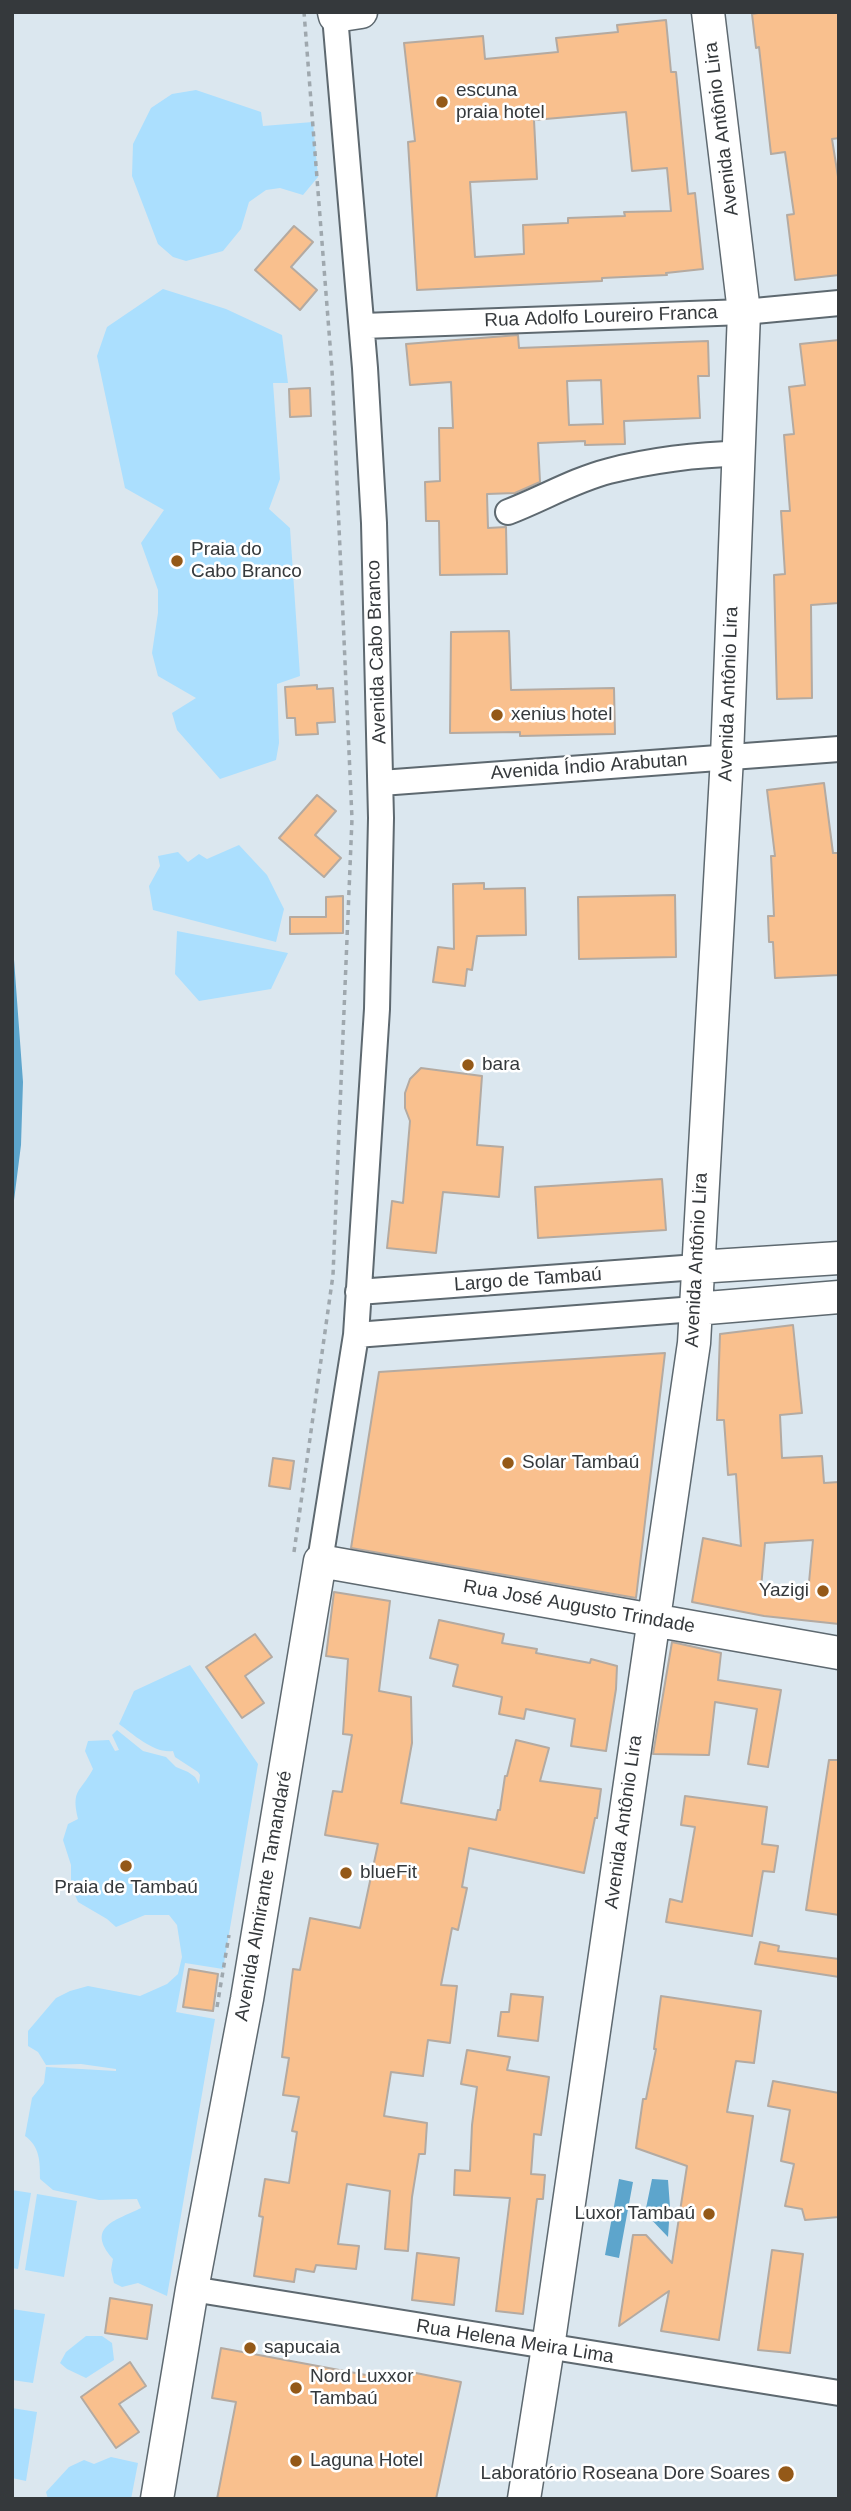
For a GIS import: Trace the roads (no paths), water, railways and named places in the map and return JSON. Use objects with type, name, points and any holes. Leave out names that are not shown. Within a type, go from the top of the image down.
[{"type":"main road","name":"Avenida Antônio Lira","points":[[524,2499],[694,1343],[727,757],[744,313],[708,12]]},
{"type":"main road","points":[[697,1267],[839,1258]]},
{"type":"main road","points":[[695,1310],[839,1297]]},
{"type":"main road","name":"Rua José Augusto Trindade","points":[[320,1560],[839,1653]]},
{"type":"main road","name":"Avenida Almirante Tamandaré","points":[[157,2499],[192,2289],[247,1999],[320,1560]]},
{"type":"street","name":"Avenida Cabo Branco","points":[[343,14],[374,523],[381,783],[377,1009],[358,1292]]},
{"type":"street","name":"Rua Adolfo Loureiro Franca","points":[[363,326],[744,313],[839,303]]},
{"type":"street","points":[[508,512],[556,490],[608,471],[710,454],[738,454]]},
{"type":"street","name":"Avenida Índio Arabutan","points":[[381,783],[839,749]]},
{"type":"street","name":"Largo de Tambaú","points":[[358,1292],[697,1267]]},
{"type":"street","name":"Avenida Almirante Tamandaré","points":[[320,1560],[356,1335],[358,1292]]},
{"type":"street","points":[[356,1335],[695,1310]]},
{"type":"street","name":"Rua Helena Meira Lima","points":[[192,2289],[839,2393]]},
{"type":"place","name":"escuna praia hotel","points":[[442,102]]},
{"type":"place","name":"Praia do Cabo Branco","points":[[177,561]]},
{"type":"place","name":"xenius hotel","points":[[497,715]]},
{"type":"place","name":"bara","points":[[468,1065]]},
{"type":"place","name":"Solar Tambaú","points":[[508,1463]]},
{"type":"place","name":"Yazigi","points":[[823,1591]]},
{"type":"place","name":"Praia de Tambaú","points":[[126,1866]]},
{"type":"place","name":"blueFit","points":[[346,1873]]},
{"type":"place","name":"Luxor Tambaú","points":[[709,2214]]},
{"type":"place","name":"sapucaia","points":[[250,2348]]},
{"type":"place","name":"Nord Luxxor Tambaú","points":[[296,2388]]},
{"type":"place","name":"Laguna Hotel","points":[[296,2461]]},
{"type":"place","name":"Laboratório Roseana Dore Soares","points":[[786,2474]]}]
